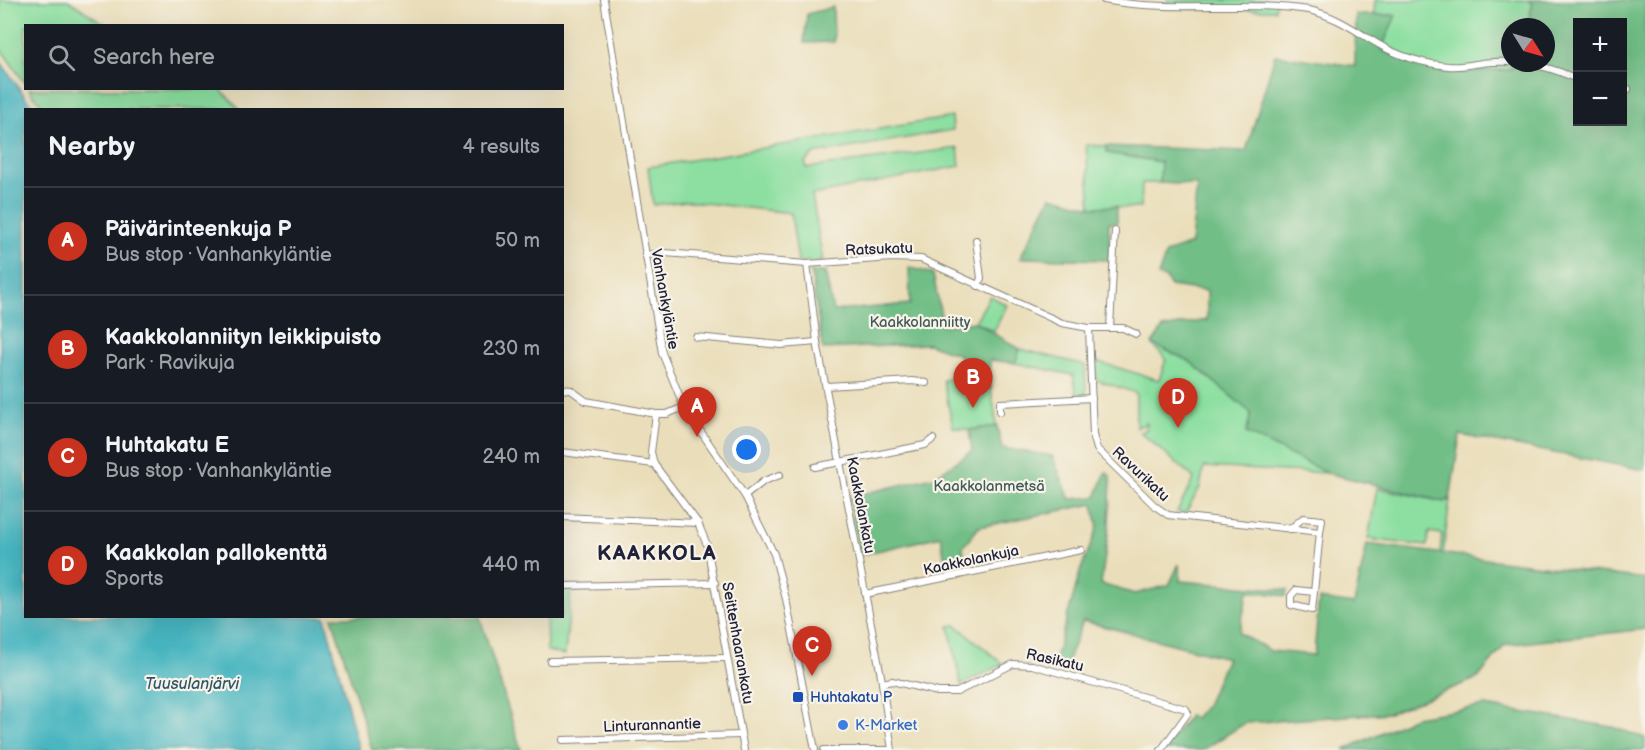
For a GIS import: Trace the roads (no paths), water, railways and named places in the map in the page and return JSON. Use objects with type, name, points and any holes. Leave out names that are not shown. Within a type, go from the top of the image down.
[{"type":"street","name":"Vanhankyläntie","points":[[604,0],[662,353],[684,407],[745,496],[774,554],[815,750]]},
{"type":"street","points":[[1104,0],[1276,4],[1339,19],[1380,45],[1416,60],[1450,66],[1495,62],[1524,64],[1557,69],[1573,77]]},
{"type":"street","points":[[1110,327],[1115,231]]},
{"type":"street","points":[[976,240],[981,278],[978,286]]},
{"type":"street","name":"Ratsukatu","points":[[645,255],[665,253],[807,264],[892,258],[921,259],[1055,320],[1089,328],[1123,328],[1136,334]]},
{"type":"street","name":"Kaakkolankatu","points":[[807,264],[817,342],[882,683],[890,750]]},
{"type":"street","name":"Ravurikatu","points":[[1089,328],[1093,435],[1097,449],[1162,511],[1178,518],[1320,532],[1322,520],[1304,518],[1290,529]]},
{"type":"street","points":[[696,336],[781,345],[817,342]]},
{"type":"street","points":[[827,386],[912,381],[926,383]]},
{"type":"street","points":[[564,389],[571,390],[586,401],[656,414],[667,414],[684,407]]},
{"type":"street","points":[[1000,412],[1000,403],[1092,398]]},
{"type":"street","points":[[564,452],[654,464],[651,452],[656,414]]},
{"type":"street","points":[[815,467],[925,445],[933,439]]},
{"type":"street","name":"Seittenhaarankatu","points":[[654,464],[698,523],[707,545],[744,750]]},
{"type":"street","points":[[745,496],[764,481],[780,475]]},
{"type":"street","points":[[564,517],[698,523]]},
{"type":"street","points":[[1314,592],[1320,532]]},
{"type":"street","name":"Kaakkolankuja","points":[[866,594],[1081,550]]},
{"type":"street","points":[[564,586],[715,583]]},
{"type":"street","points":[[550,661],[727,658]]},
{"type":"street","name":"Rasikatu","points":[[882,683],[892,681],[938,692],[957,692],[1012,664],[1032,665],[1186,709],[1188,713],[1161,750]]},
{"type":"street","name":"Linturannantie","points":[[563,740],[741,735]]},
{"type":"street","points":[[824,750],[890,750]]},
{"type":"water","name":"Tuusulanjärvi","points":[[0,61],[33,108],[24,108],[24,618],[325,618],[359,750],[0,750]]},
{"type":"place","name":"Kaakkolanniityn leikkipuisto","points":[[973,408]]},
{"type":"place","name":"Kaakkolan pallokenttä","points":[[1178,428]]},
{"type":"place","name":"Päivärinteenkuja P","points":[[697,437]]},
{"type":"place","name":"Huhtakatu E","points":[[812,676]]},
{"type":"place","name":"Huhtakatu P","points":[[798,697]]},
{"type":"place","name":"K-Market","points":[[843,725]]},
{"type":"district","name":"KAAKKOLA","points":[[657,553]]},
{"type":"park label","name":"Kaakkolanniitty","points":[[920,322]]},
{"type":"park label","name":"Kaakkolanmetsä","points":[[989,486]]}]
